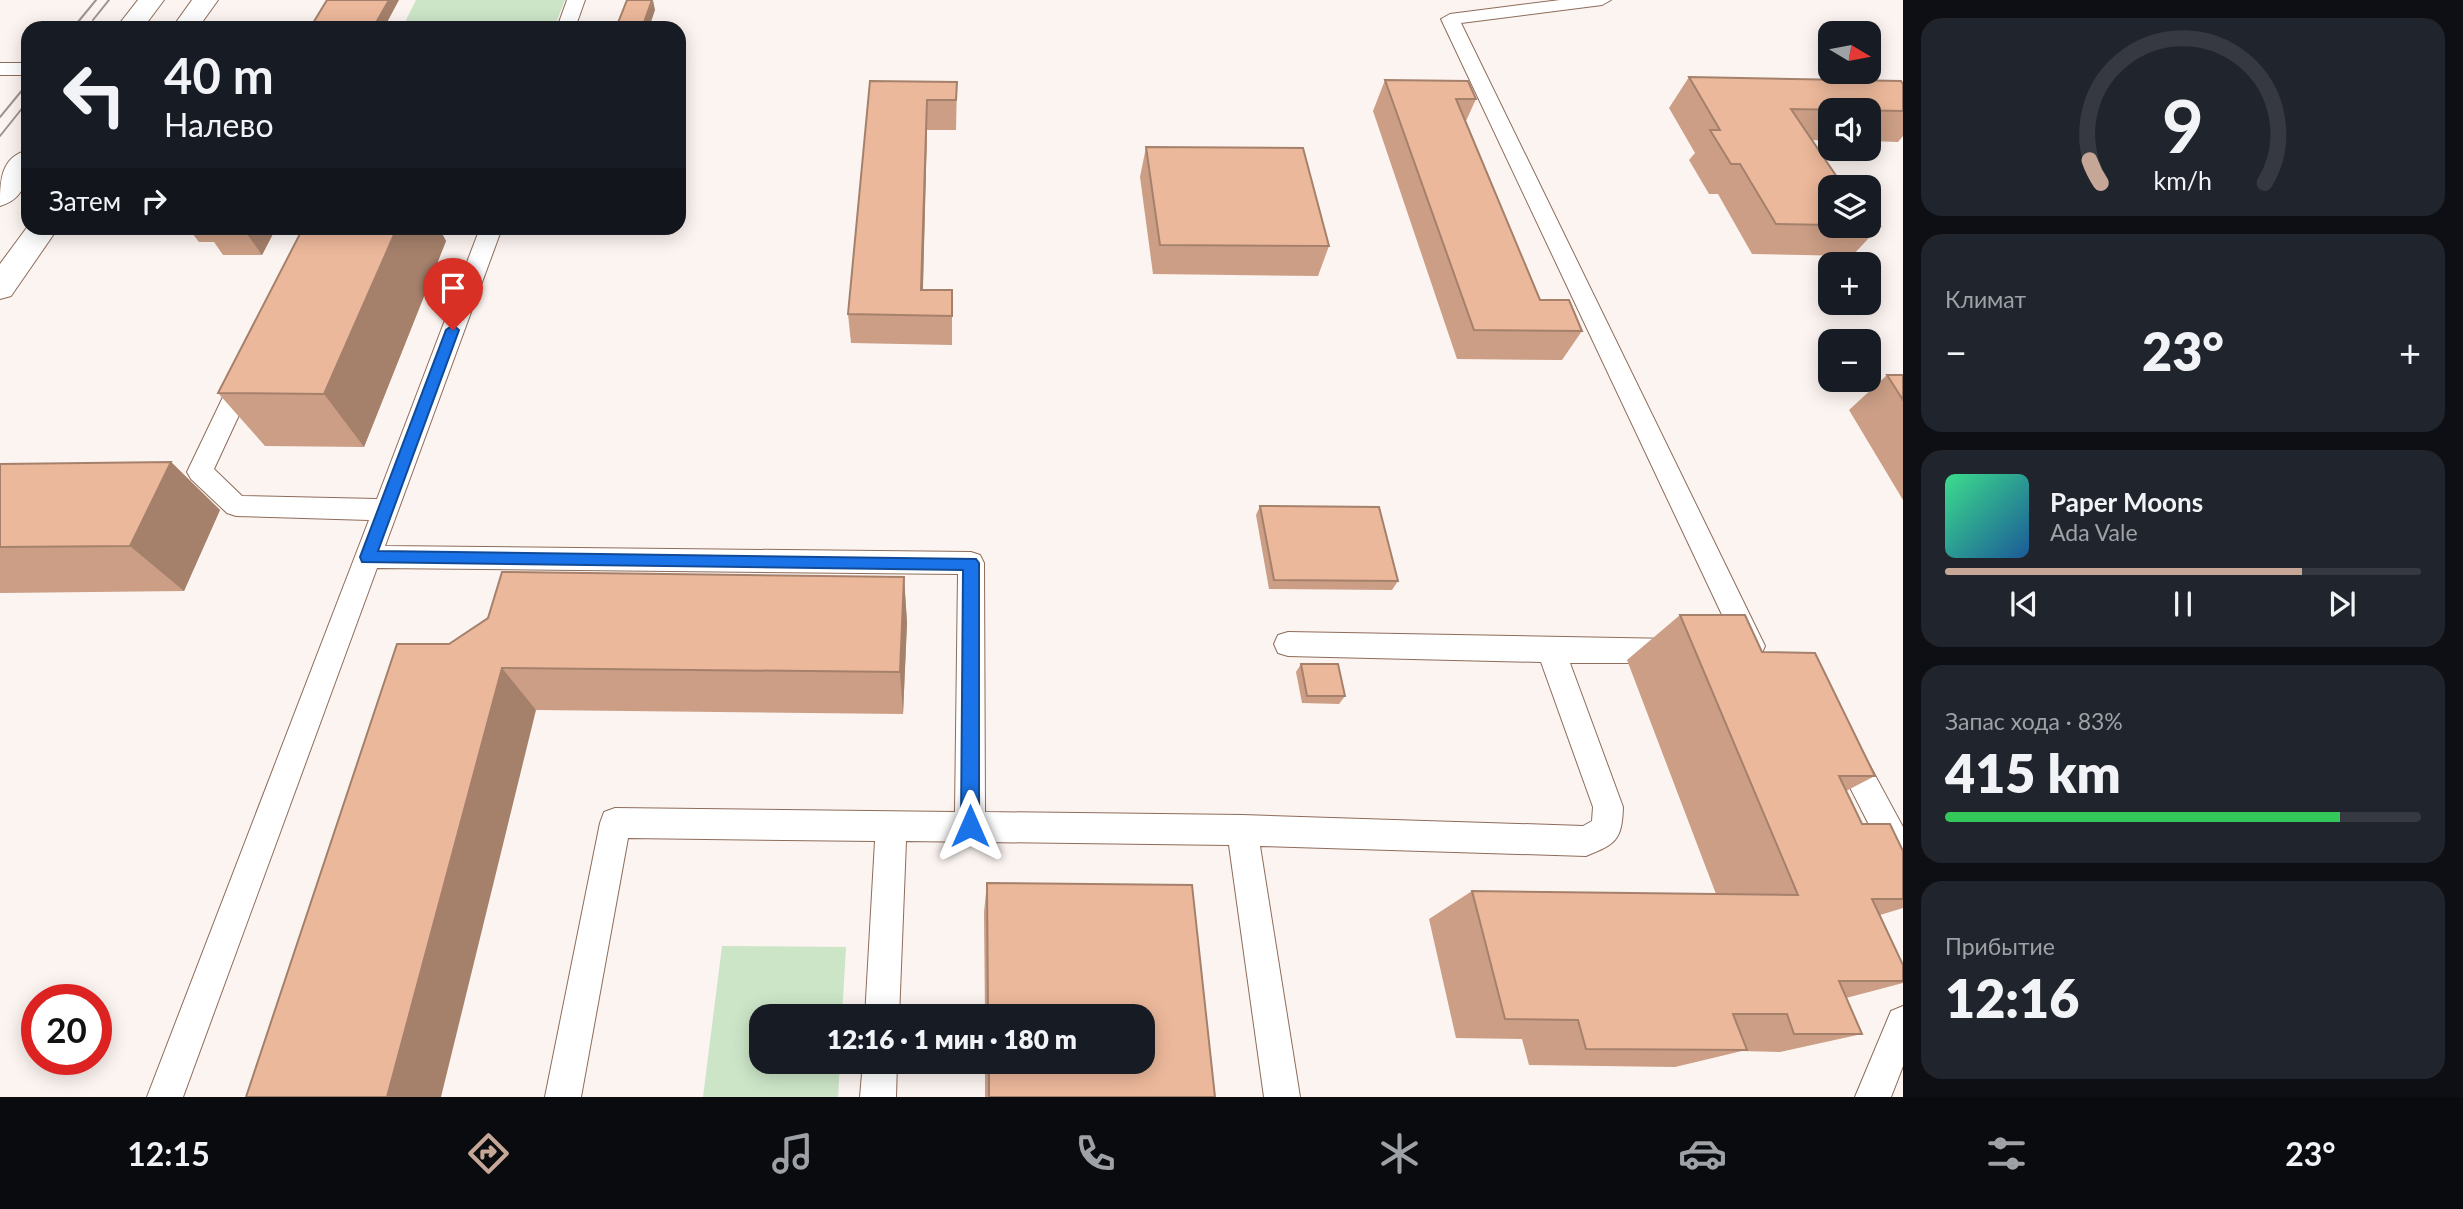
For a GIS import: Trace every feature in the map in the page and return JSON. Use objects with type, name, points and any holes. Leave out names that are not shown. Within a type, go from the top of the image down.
[{"type":"main road","points":[[134,21],[151,0]]},
{"type":"main road","points":[[190,21],[205,0]]},
{"type":"main road","points":[[0,196],[21,168]]},
{"type":"main road","points":[[0,288],[38,235]]},
{"type":"lane","points":[[568,21],[576,0]]},
{"type":"lane","points":[[1288,644],[1739,652],[1450,19],[1602,0]]},
{"type":"lane","points":[[0,69],[21,69]]},
{"type":"lane","points":[[165,1097],[488,235]]},
{"type":"lane","points":[[259,347],[200,472],[236,506],[385,510]]},
{"type":"lane","points":[[368,557],[971,563],[970,826]]},
{"type":"lane","points":[[563,1097],[615,822],[1242,830],[1586,841],[1607,829],[1608,807],[1551,650]]},
{"type":"lane","points":[[1839,736],[1903,859]]},
{"type":"lane","points":[[883,1004],[891,826]]},
{"type":"lane","points":[[1242,830],[1282,1097]]},
{"type":"lane","points":[[1873,1097],[1903,1023]]},
{"type":"lane","points":[[878,1097],[879,1074]]},
{"type":"green space","points":[[416,0],[565,0],[557,21],[406,21]]},
{"type":"green space","points":[[722,946],[846,947],[843,1004],[749,1004],[749,1074],[839,1074],[838,1097],[703,1097]]},
{"type":"building","points":[[327,0],[389,0],[377,21],[314,21]]},
{"type":"building","points":[[627,0],[652,0],[644,21],[619,21]]},
{"type":"building","points":[[1689,77],[1818,79],[1818,84],[1881,84],[1881,81],[1901,81],[1903,84],[1903,111],[1881,111],[1881,98],[1818,98],[1818,109],[1791,109],[1818,149],[1818,161],[1826,161],[1836,175],[1818,175],[1818,225],[1776,224],[1740,164],[1731,164],[1710,130],[1720,130]]},
{"type":"building","points":[[1385,80],[1468,81],[1476,99],[1456,99],[1540,300],[1569,300],[1582,331],[1474,330]]},
{"type":"building","points":[[870,81],[957,82],[956,100],[927,100],[921,290],[952,290],[952,316],[848,314]]},
{"type":"building","points":[[1146,147],[1303,148],[1329,246],[1160,245]]},
{"type":"building","points":[[299,235],[394,235],[324,394],[218,393]]},
{"type":"building","points":[[1887,375],[1903,375],[1903,400]]},
{"type":"building","points":[[171,462],[130,546],[0,547],[0,464]]},
{"type":"building","points":[[1260,506],[1379,507],[1398,581],[1274,580]]},
{"type":"building","points":[[502,572],[904,577],[900,672],[502,668],[387,1097],[246,1097],[397,644],[449,644],[488,618]]},
{"type":"building","points":[[1680,615],[1745,615],[1762,652],[1815,653],[1875,776],[1839,776],[1862,824],[1890,824],[1903,851],[1903,899],[1872,899],[1903,965],[1903,981],[1839,981],[1862,1034],[1794,1034],[1787,1014],[1733,1014],[1747,1050],[1586,1049],[1578,1020],[1505,1019],[1472,891],[1798,895]]},
{"type":"building","points":[[1301,664],[1338,664],[1345,696],[1307,696]]},
{"type":"building","points":[[987,883],[1192,885],[1215,1097],[989,1097],[989,1074],[1155,1074],[1155,1004],[988,1004]]},
{"type":"tram line","points":[[79,21],[96,0]]},
{"type":"tram line","points":[[93,20],[109,0]]},
{"type":"tram line","points":[[0,117],[21,92]]},
{"type":"tram line","points":[[0,136],[21,110]]},
{"type":"route","points":[[453,330],[368,557],[971,563],[970,826]]}]
